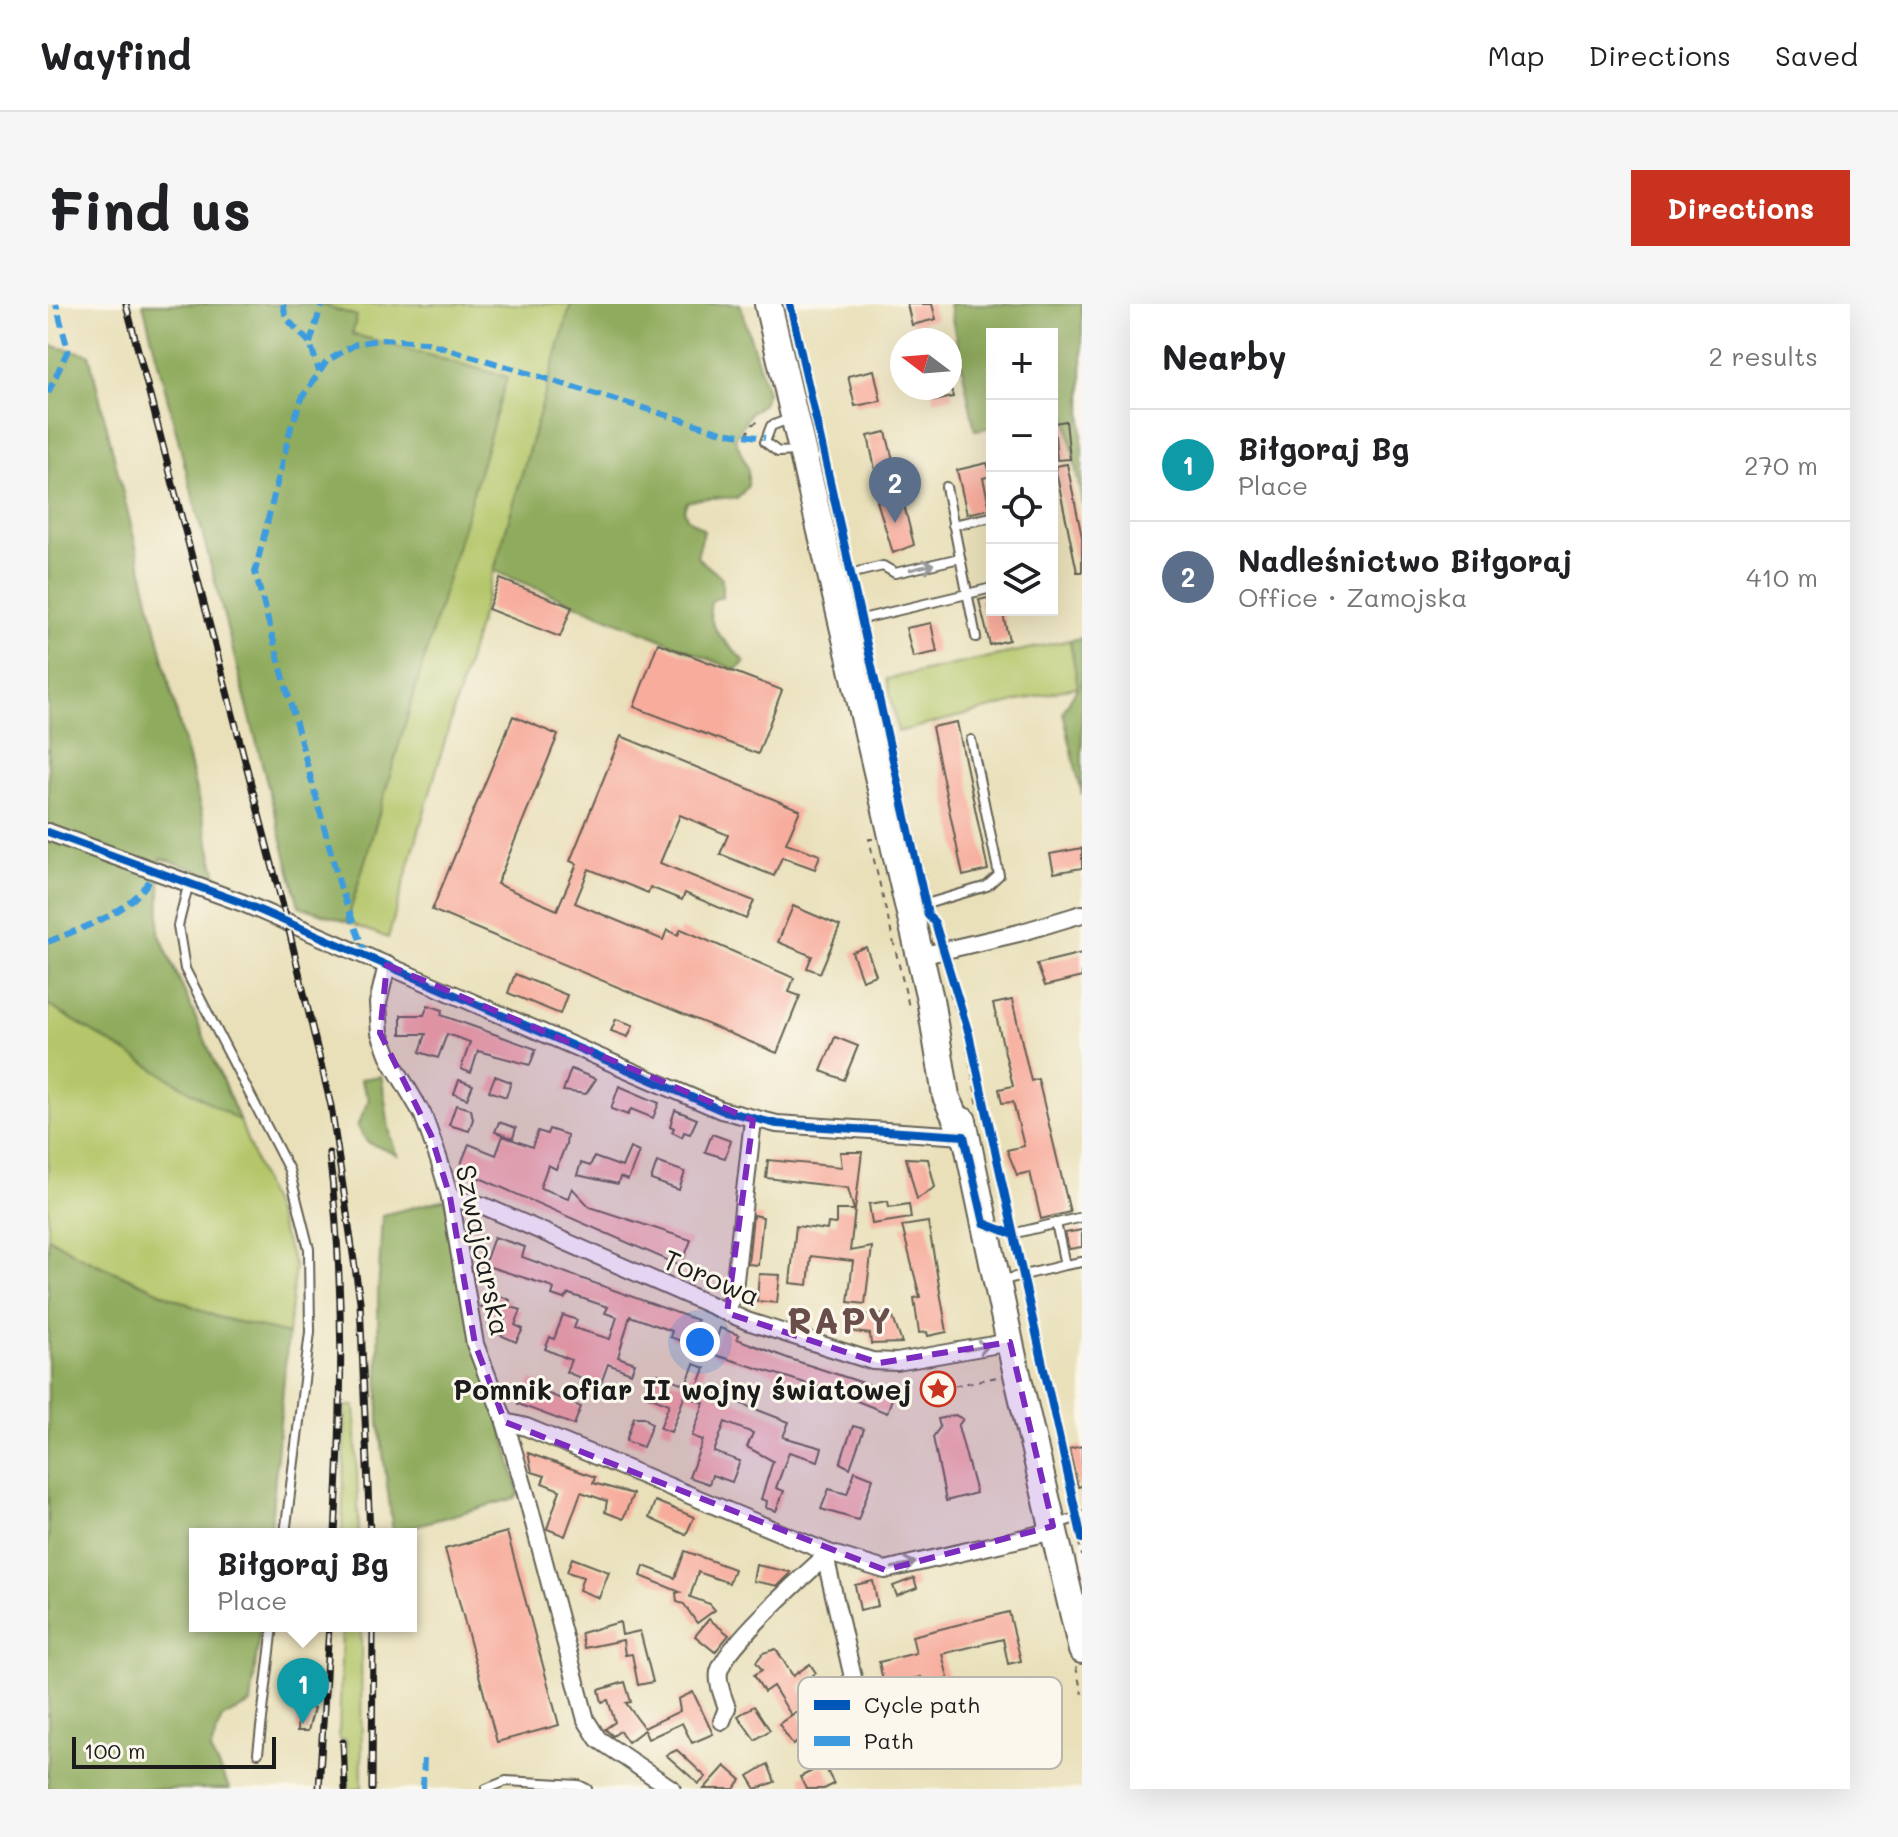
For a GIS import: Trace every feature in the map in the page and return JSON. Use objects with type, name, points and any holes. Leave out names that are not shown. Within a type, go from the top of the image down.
[{"type":"main road","points":[[768,304],[813,497],[846,575],[922,906],[940,995],[946,1096],[977,1124],[984,1223],[1010,1342],[1071,1519],[1082,1650]]},
{"type":"street","points":[[48,832],[189,881],[721,1110],[753,1120],[977,1124]]},
{"type":"street","points":[[930,954],[1082,914]]},
{"type":"street","name":"Szwajcarska","points":[[387,965],[378,1003],[380,1033],[390,1059],[428,1126],[450,1197],[475,1344],[505,1422],[589,1730],[672,1789]]},
{"type":"street","points":[[727,1313],[734,1289],[753,1120]]},
{"type":"street","name":"Torowa","points":[[450,1197],[484,1206],[727,1313],[879,1363],[1010,1342]]},
{"type":"street","points":[[505,1422],[526,1427],[827,1554],[885,1570],[1041,1534],[1071,1519]]},
{"type":"street","points":[[722,1721],[727,1708],[720,1687],[721,1666],[768,1612],[827,1554]]},
{"type":"street","points":[[827,1554],[854,1677]]},
{"type":"lane","points":[[946,487],[976,637]]},
{"type":"lane","points":[[953,525],[986,518]]},
{"type":"lane","points":[[846,575],[883,566],[895,573],[960,558]]},
{"type":"lane","points":[[857,620],[986,589]]},
{"type":"lane","points":[[922,906],[987,886],[1000,870],[971,740]]},
{"type":"lane","points":[[189,881],[179,918],[182,960],[200,1001],[285,1162],[297,1193],[309,1249],[310,1332],[286,1528]]},
{"type":"lane","points":[[984,1223],[1012,1234],[1082,1217]]},
{"type":"lane","points":[[1056,1223],[1065,1265]]},
{"type":"lane","points":[[998,1281],[1082,1262]]},
{"type":"lane","points":[[258,1753],[272,1632]]},
{"type":"lane","points":[[486,1789],[506,1781],[579,1785],[587,1789]]},
{"type":"path","points":[[792,304],[846,575],[922,906]]},
{"type":"path","points":[[930,954],[969,1034],[977,1124]]},
{"type":"path","points":[[940,995],[964,1034],[977,1124]]},
{"type":"path","points":[[943,1388],[1006,1376]]},
{"type":"path","points":[[1059,1442],[1071,1519],[1082,1539]]},
{"type":"path","points":[[1058,1458],[1082,1556]]},
{"type":"highlighted area","points":[[387,965],[753,1120],[727,1313],[879,1363],[1010,1342],[1053,1526],[885,1570],[505,1422],[475,1344],[450,1197],[431,1135],[380,1033]]},
{"type":"green space","points":[[143,304],[318,304],[357,316],[352,334],[507,377],[347,922],[299,906]]},
{"type":"green space","points":[[318,304],[571,304],[388,938],[347,922],[506,377],[352,334],[356,316]]},
{"type":"green space","points":[[571,304],[740,304],[767,392],[763,404],[751,412],[735,438],[748,469],[748,486],[737,499],[700,499],[687,502],[684,509],[687,518],[704,530],[697,557],[722,578],[722,597],[712,600],[711,618],[725,642],[745,662],[736,670],[494,571]]},
{"type":"green space","points":[[949,304],[1082,304],[1082,504],[1066,415],[1058,416],[1058,328],[986,328],[986,428],[975,430],[962,367],[962,328],[954,328]]},
{"type":"green space","points":[[48,345],[89,354],[217,877],[161,858],[159,933],[240,1121],[48,1005]]},
{"type":"green space","points":[[1082,638],[1082,795],[1063,712],[1078,686],[1070,640]]},
{"type":"green space","points":[[1070,640],[1078,686],[898,732],[887,679]]},
{"type":"green space","points":[[48,1005],[240,1121],[295,1267],[288,1334],[217,1317],[81,1257],[48,1237]]},
{"type":"green space","points":[[381,1076],[397,1155],[367,1142],[357,1126],[369,1100],[360,1079]]},
{"type":"green space","points":[[446,1199],[519,1494],[515,1498],[407,1528],[392,1528],[379,1422],[378,1295],[382,1215]]},
{"type":"green space","points":[[48,1237],[81,1257],[217,1317],[288,1334],[271,1528],[189,1528],[189,1632],[259,1632],[251,1704],[222,1718],[210,1751],[230,1789],[48,1789]]},
{"type":"green space","points":[[346,1406],[355,1406],[359,1528],[342,1528]]},
{"type":"green space","points":[[342,1632],[361,1632],[362,1789],[348,1789],[346,1740],[339,1740]]},
{"type":"building","points":[[907,304],[932,304],[936,319],[912,325]]},
{"type":"building","points":[[874,370],[881,401],[855,406],[848,376]]},
{"type":"building","points":[[1066,421],[1070,459],[1058,460],[1058,422]]},
{"type":"building","points":[[886,432],[914,545],[893,553],[877,501],[887,499],[881,473],[876,474],[868,436]]},
{"type":"building","points":[[986,463],[986,477],[983,478],[986,510],[967,514],[957,470]]},
{"type":"building","points":[[1067,464],[1082,537],[1082,572],[1077,572],[1058,480],[1058,466]]},
{"type":"building","points":[[500,579],[572,607],[560,637],[488,609]]},
{"type":"building","points":[[986,598],[986,616],[1003,616],[1009,640],[990,645],[979,600]]},
{"type":"building","points":[[931,623],[937,652],[913,657],[906,628]]},
{"type":"building","points":[[658,643],[782,690],[758,754],[634,707]]},
{"type":"building","points":[[513,716],[558,735],[497,884],[557,910],[577,864],[570,861],[621,736],[800,810],[786,843],[820,855],[815,869],[782,857],[774,876],[720,854],[728,835],[680,815],[660,863],[754,901],[746,919],[685,893],[682,900],[650,887],[648,893],[589,869],[575,903],[663,940],[667,930],[678,935],[681,929],[794,978],[789,992],[800,996],[777,1053],[432,910]]},
{"type":"building","points":[[957,722],[988,870],[963,876],[932,727]]},
{"type":"building","points":[[1082,848],[1082,868],[1054,873],[1050,854]]},
{"type":"building","points":[[793,906],[840,926],[820,973],[807,968],[812,956],[778,942]]},
{"type":"building","points":[[866,947],[876,975],[862,980],[852,952]]},
{"type":"building","points":[[1082,953],[1082,977],[1045,986],[1037,964]]},
{"type":"building","points":[[515,974],[567,995],[560,1014],[508,993]]},
{"type":"building","points":[[1012,1000],[1031,1081],[1038,1079],[1070,1212],[1041,1219],[1030,1172],[1017,1175],[1007,1150],[1024,1146],[1013,1102],[1002,1103],[999,1089],[1013,1086],[993,1004]]},
{"type":"building","points":[[428,1005],[443,1010],[441,1015],[536,1049],[530,1065],[478,1051],[471,1073],[461,1069],[470,1042],[447,1034],[438,1058],[420,1052],[426,1034],[401,1034],[401,1015],[424,1015]]},
{"type":"building","points":[[616,1019],[633,1025],[628,1037],[611,1031]]},
{"type":"building","points":[[835,1037],[858,1046],[844,1080],[821,1071]]},
{"type":"building","points":[[571,1069],[596,1079],[586,1094],[563,1091]]},
{"type":"building","points":[[495,1076],[511,1082],[506,1097],[489,1091]]},
{"type":"building","points":[[459,1080],[473,1085],[467,1099],[454,1094]]},
{"type":"building","points":[[619,1086],[659,1103],[653,1118],[631,1109],[628,1115],[611,1109]]},
{"type":"building","points":[[456,1105],[471,1109],[473,1119],[469,1131],[449,1125]]},
{"type":"building","points":[[675,1110],[697,1119],[690,1134],[684,1132],[682,1137],[672,1132],[674,1128],[670,1126]]},
{"type":"building","points":[[499,1122],[516,1128],[513,1138],[495,1132]]},
{"type":"building","points":[[549,1129],[567,1135],[566,1144],[556,1169],[548,1165],[540,1188],[568,1198],[572,1188],[590,1207],[691,1240],[681,1266],[459,1169],[469,1144],[496,1155],[503,1136],[532,1147],[538,1131],[547,1134]]},
{"type":"building","points":[[712,1134],[731,1141],[725,1158],[705,1152]]},
{"type":"building","points":[[630,1148],[639,1152],[628,1180],[620,1177],[618,1184],[577,1175],[581,1163],[590,1166],[594,1157],[622,1167]]},
{"type":"building","points":[[840,1152],[862,1152],[850,1251],[872,1247],[865,1304],[848,1302],[853,1261],[811,1256],[808,1285],[790,1283],[796,1226],[827,1230],[828,1223],[836,1224],[836,1210],[854,1210],[848,1188],[766,1178],[768,1160],[842,1167]]},
{"type":"building","points":[[906,1158],[928,1159],[935,1187],[917,1199]]},
{"type":"building","points":[[657,1162],[685,1172],[679,1190],[651,1180]]},
{"type":"building","points":[[888,1201],[889,1207],[909,1204],[911,1218],[872,1224],[869,1204]]},
{"type":"building","points":[[753,1215],[763,1217],[758,1265],[748,1264]]},
{"type":"building","points":[[928,1222],[947,1332],[928,1336],[927,1332],[919,1333],[914,1298],[920,1297],[902,1226]]},
{"type":"building","points":[[1082,1230],[1082,1247],[1069,1249],[1065,1233]]},
{"type":"building","points":[[494,1237],[525,1247],[522,1257],[697,1320],[691,1338],[683,1335],[681,1341],[670,1337],[672,1331],[630,1316],[618,1357],[635,1363],[631,1373],[608,1364],[600,1386],[566,1372],[571,1360],[545,1349],[550,1337],[554,1339],[563,1315],[577,1320],[574,1328],[610,1339],[617,1317],[605,1313],[608,1307],[569,1294],[564,1299],[552,1295],[554,1289],[547,1285],[484,1265]]},
{"type":"building","points":[[759,1274],[780,1275],[777,1303],[757,1301]]},
{"type":"building","points":[[487,1291],[510,1300],[508,1306],[521,1310],[515,1325],[523,1329],[516,1342],[498,1334],[506,1317],[481,1307]]},
{"type":"building","points":[[856,1314],[892,1315],[902,1343],[871,1344],[870,1334],[854,1332]]},
{"type":"building","points":[[720,1328],[739,1335],[737,1339],[790,1359],[894,1393],[887,1413],[834,1392],[712,1354]]},
{"type":"building","points":[[694,1364],[705,1368],[698,1387],[789,1422],[783,1437],[822,1448],[818,1461],[789,1452],[776,1488],[784,1491],[776,1511],[766,1508],[767,1501],[761,1499],[773,1461],[747,1447],[753,1433],[725,1422],[714,1452],[740,1461],[732,1482],[712,1475],[709,1484],[689,1477],[703,1440],[692,1436],[704,1403],[685,1395],[671,1432],[660,1428],[669,1404],[646,1395],[652,1382],[655,1383],[658,1374],[686,1385]]},
{"type":"building","points":[[532,1380],[541,1384],[539,1390],[581,1407],[574,1425],[518,1404],[526,1385],[529,1386]]},
{"type":"building","points":[[955,1415],[963,1419],[958,1426],[976,1493],[946,1501],[933,1437],[940,1427],[938,1419]]},
{"type":"building","points":[[634,1417],[644,1417],[652,1424],[643,1447],[626,1441]]},
{"type":"building","points":[[853,1426],[864,1429],[850,1468],[840,1463]]},
{"type":"building","points":[[1082,1446],[1082,1486],[1078,1487],[1069,1449]]},
{"type":"building","points":[[528,1453],[595,1477],[593,1483],[633,1494],[623,1519],[605,1512],[607,1501],[581,1492],[565,1536],[547,1529],[560,1490],[542,1483],[545,1476],[532,1472]]},
{"type":"building","points":[[855,1471],[873,1478],[858,1520],[821,1509],[829,1489],[847,1494]]},
{"type":"building","points":[[655,1501],[694,1517],[686,1535],[649,1518]]},
{"type":"building","points":[[507,1532],[559,1725],[497,1742],[445,1549]]},
{"type":"building","points":[[685,1551],[734,1569],[729,1583],[698,1572],[690,1597],[710,1604],[715,1610],[697,1623],[684,1604],[677,1602],[676,1593],[680,1592],[641,1576],[644,1566],[675,1578]]},
{"type":"building","points":[[572,1558],[609,1572],[599,1598],[579,1590],[583,1577],[567,1572]]},
{"type":"building","points":[[756,1565],[790,1572],[778,1586],[753,1581]]},
{"type":"building","points":[[914,1578],[917,1588],[897,1596],[893,1586]]},
{"type":"building","points":[[873,1581],[878,1606],[860,1610],[855,1585]]},
{"type":"building","points":[[1009,1612],[1021,1661],[1008,1664],[1003,1639],[942,1654],[948,1677],[882,1677],[879,1662],[916,1653],[912,1636]]},
{"type":"building","points":[[709,1619],[729,1635],[715,1652],[695,1636]]},
{"type":"building","points":[[620,1622],[622,1635],[640,1631],[653,1682],[638,1685],[632,1654],[625,1655],[623,1640],[584,1648],[581,1633]]},
{"type":"building","points":[[776,1649],[793,1676],[810,1664],[816,1673],[810,1677],[798,1677],[798,1711],[791,1715],[773,1686],[764,1692],[754,1675],[762,1670],[756,1662],[763,1653]]},
{"type":"building","points":[[625,1682],[631,1702],[626,1703],[644,1728],[680,1711],[678,1699],[693,1692],[713,1734],[692,1743],[682,1723],[648,1739],[644,1730],[628,1742],[620,1731],[613,1736],[605,1729],[615,1722],[608,1700],[602,1702],[599,1690]]},
{"type":"building","points":[[754,1706],[770,1730],[755,1740],[738,1716]]},
{"type":"building","points":[[298,1707],[314,1708],[308,1731],[297,1731]]},
{"type":"building","points":[[796,1712],[798,1742],[793,1745],[779,1724]]},
{"type":"building","points":[[677,1750],[706,1777],[699,1784],[666,1755]]},
{"type":"building","points":[[768,1764],[775,1782],[756,1789],[748,1776]]},
{"type":"building","points":[[725,1766],[741,1780],[734,1789],[704,1789]]},
{"type":"building","points":[[816,1769],[826,1769],[834,1784],[824,1789],[806,1789],[800,1777]]},
{"type":"railway","points":[[126,304],[287,922],[331,1106],[360,1301],[370,1528]]},
{"type":"railway","points":[[329,1153],[338,1249],[341,1344],[335,1528]]},
{"type":"railway","points":[[319,1789],[329,1632]]},
{"type":"railway","points":[[372,1789],[373,1632]]},
{"type":"railway","points":[[343,1742],[345,1789]]},
{"type":"marked path","points":[[48,393],[68,350],[56,304]]},
{"type":"marked path","points":[[283,304],[286,318],[310,343],[319,371]]},
{"type":"marked path","points":[[310,343],[322,304]]},
{"type":"marked path","points":[[366,956],[340,886],[255,572],[291,427],[303,396],[327,361],[356,344],[383,339],[425,342],[722,432],[765,438]]},
{"type":"marked path","points":[[48,942],[95,923],[124,907],[147,884],[156,869]]},
{"type":"marked path","points":[[423,1789],[424,1755]]},
{"type":"cycle path","points":[[790,304],[928,915],[935,923],[969,1034],[1082,1539]]},
{"type":"cycle path","points":[[48,832],[243,903],[721,1110],[777,1124],[964,1136],[984,1223],[1012,1234]]},
{"type":"place","name":"Nadleśnictwo Biłgoraj","points":[[895,523]]},
{"type":"place","name":"Pomnik ofiar II wojny światowej","points":[[938,1389]]},
{"type":"place","name":"Biłgoraj Bg","points":[[303,1724]]},
{"type":"district","name":"RAPY","points":[[840,1319]]}]
